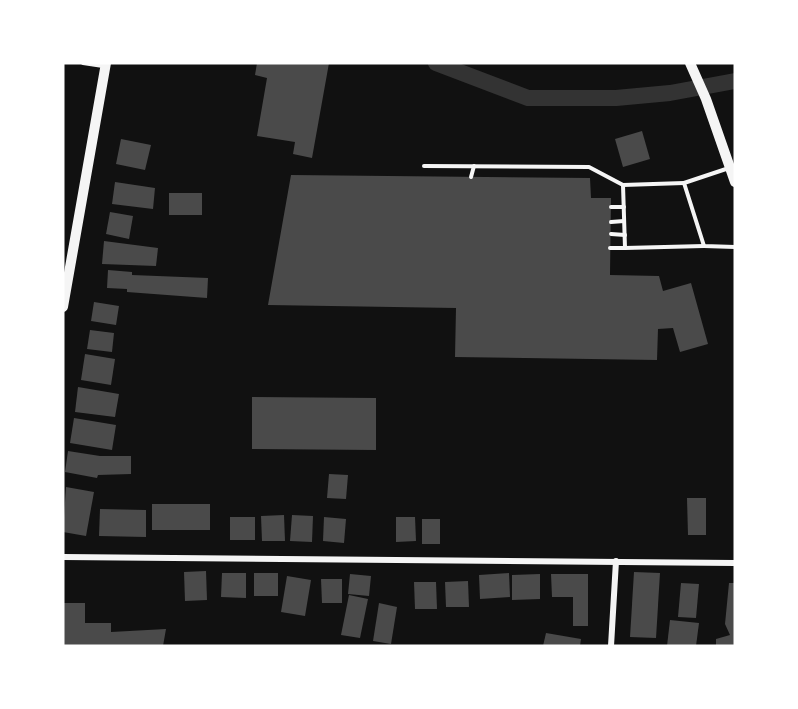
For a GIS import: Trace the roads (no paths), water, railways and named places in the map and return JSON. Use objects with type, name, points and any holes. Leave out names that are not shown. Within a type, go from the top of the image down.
[{"type":"main road","points":[[690,63],[706,99],[735,182]]},
{"type":"main road","points":[[63,303],[106,65]]},
{"type":"street","points":[[63,557],[735,563]]},
{"type":"street","points":[[611,646],[616,561]]},
{"type":"lane","points":[[83,63],[106,65]]},
{"type":"lane","points":[[424,166],[589,167],[623,184],[684,183],[730,168]]},
{"type":"lane","points":[[471,177],[474,166]]},
{"type":"lane","points":[[684,183],[704,246]]},
{"type":"lane","points":[[623,184],[625,248]]},
{"type":"lane","points":[[611,207],[624,207]]},
{"type":"lane","points":[[611,222],[624,221]]},
{"type":"lane","points":[[611,234],[625,234]]},
{"type":"lane","points":[[610,248],[735,247]]},
{"type":"waterway","points":[[436,63],[528,98],[616,98],[670,93],[735,81]]}]
